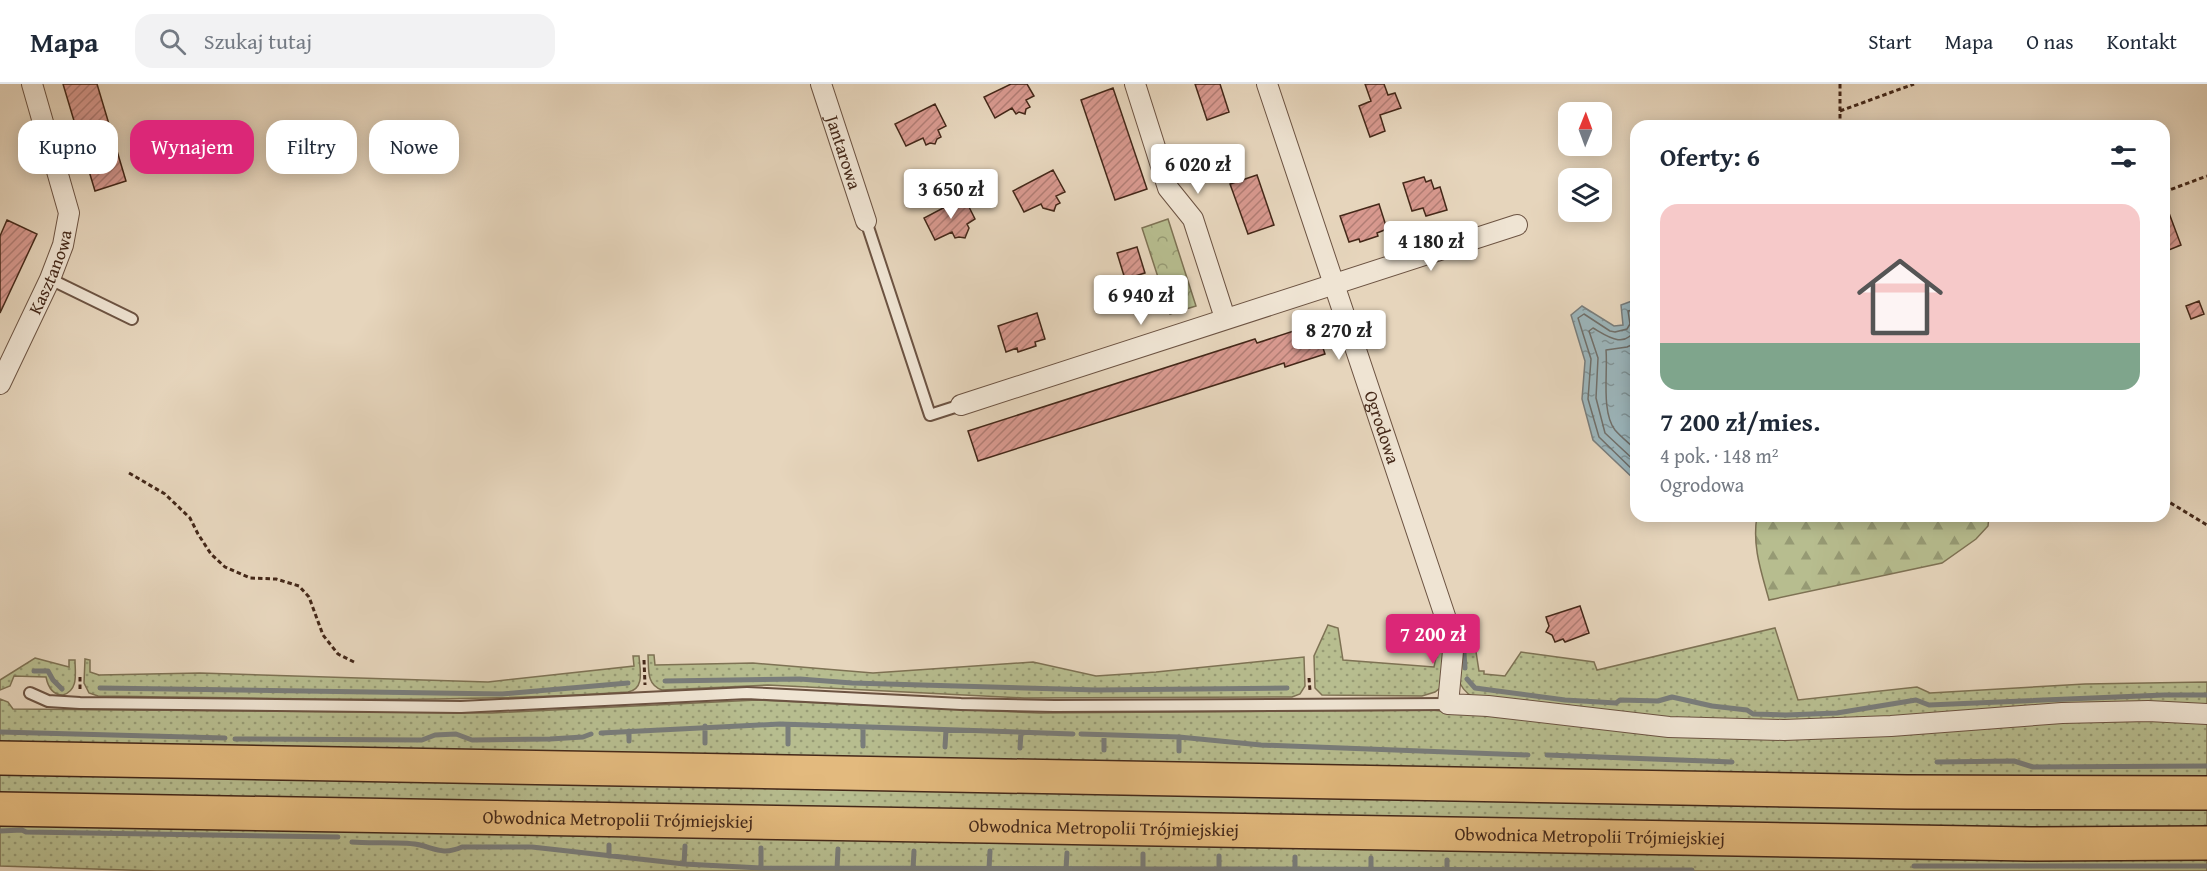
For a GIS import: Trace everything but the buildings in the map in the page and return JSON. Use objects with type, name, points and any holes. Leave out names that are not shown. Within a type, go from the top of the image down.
[{"type":"highway","points":[[0,758],[1874,791],[2207,793]]},
{"type":"highway","name":"Obwodnica Metropolii Trójmiejskiej","points":[[0,809],[2031,844],[2207,843]]},
{"type":"street","name":"Kasztanowa","points":[[0,384],[7,351],[50,279],[63,246],[69,213],[32,84]]},
{"type":"street","name":"Jantarowa","points":[[821,84],[866,221]]},
{"type":"street","points":[[1135,84],[1168,188],[1193,219],[1225,318]]},
{"type":"street","name":"Ogrodowa","points":[[1267,84],[1448,625],[1453,651],[1448,704]]},
{"type":"street","points":[[961,405],[1517,225]]},
{"type":"street","points":[[1448,704],[1488,706],[1669,727],[1784,730],[1891,726],[2062,713],[2148,711],[2207,714]]},
{"type":"lane","points":[[866,221],[930,415],[961,405]]},
{"type":"lane","points":[[50,279],[132,319]]},
{"type":"lane","points":[[30,693],[48,701],[80,703],[461,707],[759,693],[961,704],[1054,706],[1448,704]]},
{"type":"path","points":[[1840,84],[1840,120]]},
{"type":"path","points":[[1840,111],[1914,84]]},
{"type":"path","points":[[2170,190],[2207,176]]},
{"type":"path","points":[[129,473],[165,494],[190,518],[211,554],[225,567],[250,578],[276,579],[299,586],[309,597],[323,635],[338,654],[354,662]]},
{"type":"path","points":[[2170,503],[2207,525]]},
{"type":"path","points":[[644,660],[646,699]]},
{"type":"green space","points":[[1168,219],[1196,306],[1170,314],[1142,228]]},
{"type":"green space","points":[[1756,522],[1988,522],[1988,526],[1976,539],[1942,563],[1769,600],[1756,548]]},
{"type":"green space","points":[[1328,625],[1338,628],[1343,660],[1434,667],[1439,643],[1448,642],[1440,688],[1422,696],[1322,695],[1315,688],[1314,656]]},
{"type":"green space","points":[[1775,628],[1798,700],[1917,687],[1930,693],[2085,684],[2207,682],[2207,706],[1848,722],[1672,720],[1473,697],[1462,686],[1457,673],[1456,641],[1474,639],[1479,671],[1484,671],[1484,674],[1505,676],[1521,652],[1594,662],[1597,670]]},
{"type":"green space","points":[[648,655],[654,655],[655,665],[753,663],[873,673],[1033,662],[1096,676],[1304,657],[1305,686],[1300,694],[1292,697],[1024,698],[768,685],[662,690],[657,688],[651,680]]},
{"type":"green space","points":[[633,656],[639,656],[640,673],[639,683],[633,690],[562,696],[363,699],[98,696],[89,693],[84,683],[85,659],[90,660],[90,672],[99,675],[200,673],[488,682],[634,666]]},
{"type":"green space","points":[[35,658],[69,667],[69,660],[75,660],[75,680],[72,689],[68,693],[59,695],[51,690],[46,677],[14,676],[10,686],[0,690],[0,680]]},
{"type":"green space","points":[[0,699],[8,702],[13,709],[492,713],[757,700],[1039,713],[1432,710],[1613,729],[2071,719],[2207,721],[2207,778],[2007,779],[0,743]]},
{"type":"green space","points":[[0,770],[2207,805],[2207,834],[0,798]]},
{"type":"green space","points":[[0,824],[1938,859],[2207,860],[2207,871],[157,871],[0,866]]},
{"type":"water","points":[[1630,302],[1630,475],[1593,440],[1582,399],[1585,361],[1571,315],[1582,306],[1614,326],[1623,325],[1621,305]]},
{"type":"waterway","points":[[1464,653],[1465,668]]},
{"type":"waterway","points":[[34,671],[48,671],[62,689]]},
{"type":"waterway","points":[[665,681],[800,679],[852,683],[1096,690],[1287,688]]},
{"type":"waterway","points":[[1467,679],[1475,688],[1565,700],[1616,703],[1620,700],[1658,701],[1672,697],[1712,706],[1747,710],[1753,714],[1786,715],[1837,713],[1916,700],[1929,705],[2207,695]]},
{"type":"waterway","points":[[100,688],[502,694],[628,683]]},
{"type":"waterway","points":[[601,733],[780,724],[1073,734]]},
{"type":"waterway","points":[[788,725],[788,744]]},
{"type":"waterway","points":[[705,726],[705,743]]},
{"type":"waterway","points":[[863,727],[863,746]]},
{"type":"waterway","points":[[945,747],[946,730]]},
{"type":"waterway","points":[[629,731],[629,741]]},
{"type":"waterway","points":[[0,732],[225,738]]},
{"type":"waterway","points":[[1020,748],[1021,732]]},
{"type":"waterway","points":[[235,739],[422,740],[435,735],[456,734],[472,740],[550,739],[583,737],[591,734]]},
{"type":"waterway","points":[[1081,734],[1179,737],[1261,745],[1528,755]]},
{"type":"waterway","points":[[1104,735],[1104,750]]},
{"type":"waterway","points":[[1179,737],[1179,751]]},
{"type":"waterway","points":[[1547,755],[1732,762]]},
{"type":"waterway","points":[[1937,762],[2014,761],[2033,767],[2207,766]]},
{"type":"waterway","points":[[0,831],[338,837]]},
{"type":"waterway","points":[[352,842],[414,844],[445,851],[462,847],[532,847],[684,864],[761,868],[1692,870]]},
{"type":"waterway","points":[[609,845],[609,856]]},
{"type":"waterway","points":[[684,864],[685,846]]},
{"type":"waterway","points":[[761,848],[761,868]]},
{"type":"waterway","points":[[837,869],[838,849]]},
{"type":"waterway","points":[[913,869],[914,851]]},
{"type":"waterway","points":[[989,869],[990,851]]},
{"type":"waterway","points":[[1066,869],[1067,853]]},
{"type":"waterway","points":[[1143,854],[1143,869]]},
{"type":"waterway","points":[[1219,856],[1219,869]]},
{"type":"waterway","points":[[1295,857],[1295,869]]},
{"type":"waterway","points":[[1371,858],[1371,869]]},
{"type":"waterway","points":[[1447,860],[1447,870]]},
{"type":"waterway","points":[[1914,866],[2207,866]]}]
